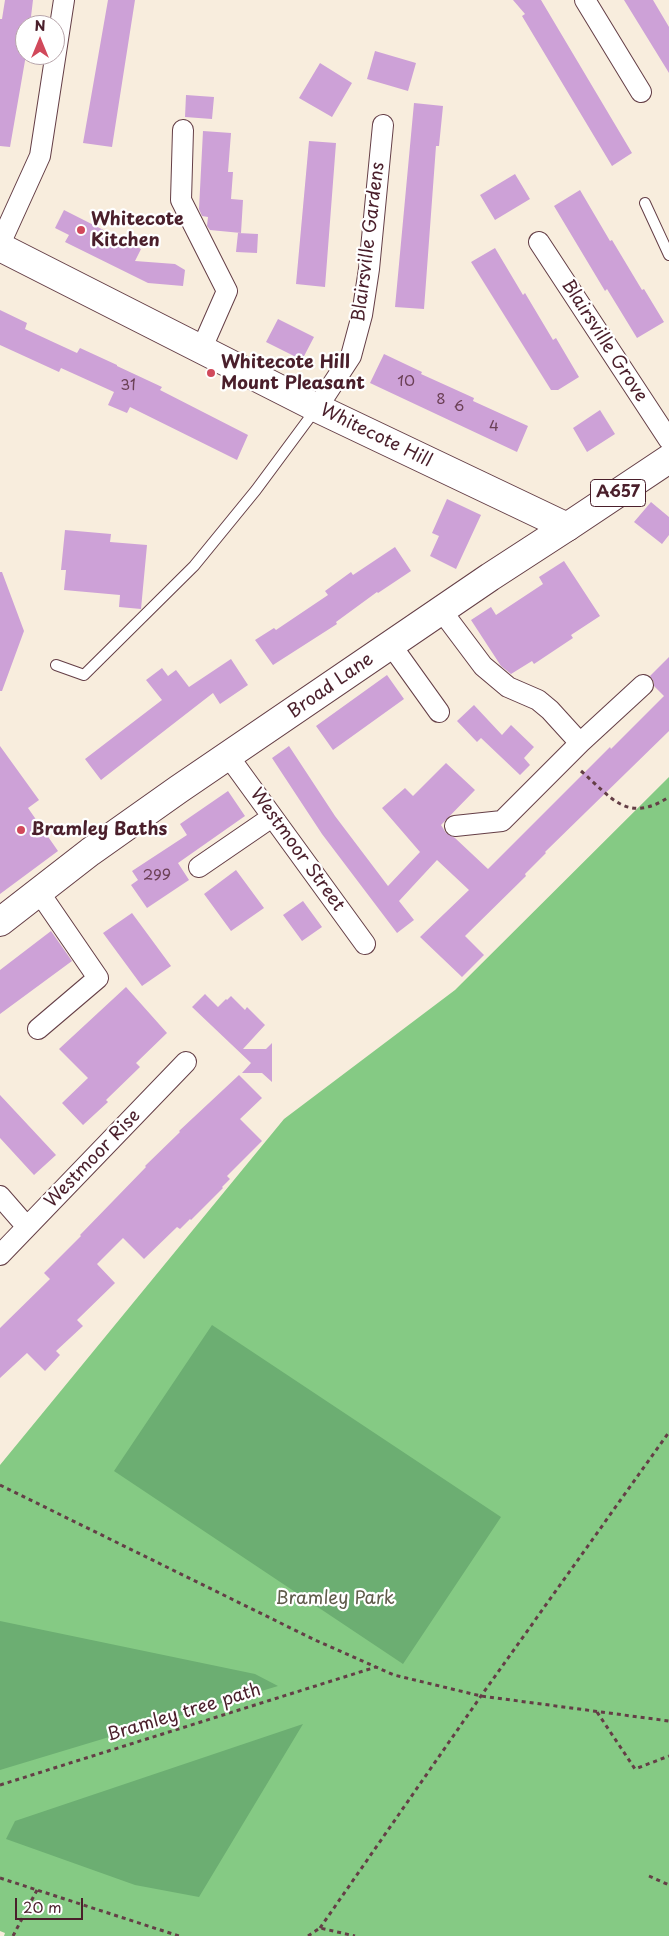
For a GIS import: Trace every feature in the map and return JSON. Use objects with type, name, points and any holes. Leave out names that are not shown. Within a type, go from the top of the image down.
[{"type":"main road","name":"Whitecote Hill","points":[[0,246],[316,408],[567,527]]},
{"type":"main road","name":"Broad Lane","points":[[0,922],[90,852],[442,610],[669,459]]},
{"type":"street","points":[[0,246],[40,156],[64,0]]},
{"type":"street","points":[[585,0],[641,92]]},
{"type":"street","name":"Blairsville Gardens","points":[[316,408],[351,356],[362,315],[369,269],[383,125]]},
{"type":"street","points":[[183,130],[181,200],[227,291],[201,350]]},
{"type":"street","name":"Blairsville Grove","points":[[539,242],[669,440]]},
{"type":"street","points":[[442,610],[483,666],[508,687],[538,700],[550,710],[574,749]]},
{"type":"street","points":[[391,645],[439,712]]},
{"type":"street","points":[[455,826],[502,821],[574,749],[644,685]]},
{"type":"street","name":"Westmoor Street","points":[[229,757],[365,944]]},
{"type":"street","points":[[198,867],[272,817]]},
{"type":"street","points":[[38,1029],[98,978],[39,892]]},
{"type":"street","name":"Westmoor Rise","points":[[0,1255],[186,1062]]},
{"type":"street","points":[[0,1196],[28,1226]]},
{"type":"lane","points":[[645,203],[669,255]]},
{"type":"lane","points":[[56,665],[84,675],[194,566],[256,490],[316,408]]},
{"type":"path","points":[[574,749],[580,769],[619,804],[630,809],[639,810],[656,805],[669,797]]},
{"type":"path","points":[[308,1936],[320,1928],[481,1696],[669,1432]]},
{"type":"path","points":[[0,1486],[315,1640],[394,1675],[481,1696],[669,1721]]},
{"type":"path","name":"Bramley tree path","points":[[0,1785],[377,1667]]},
{"type":"path","points":[[597,1712],[635,1770],[669,1756]]},
{"type":"path","points":[[649,1876],[669,1884]]},
{"type":"path","points":[[0,1878],[179,1936]]},
{"type":"path","points":[[12,1936],[37,1890]]},
{"type":"path","points":[[320,1928],[355,1936]]},
{"type":"green space","name":"Bramley Park","points":[[669,777],[669,1936],[4,1936],[5,1933],[0,1931],[0,1465],[284,1119],[455,990]]},
{"type":"green space","points":[[212,1325],[501,1517],[403,1664],[114,1471]]},
{"type":"green space","points":[[0,1621],[255,1674],[278,1686],[0,1770]]},
{"type":"green space","points":[[303,1724],[199,1897],[135,1885],[6,1839],[15,1821]]},
{"type":"building","points":[[5,0],[33,0],[31,15],[15,15],[15,65],[24,65],[10,147],[0,146],[0,19],[2,19]]},
{"type":"building","points":[[108,0],[135,0],[112,147],[83,143]]},
{"type":"building","points":[[513,0],[541,0],[632,153],[612,166],[522,16],[525,14]]},
{"type":"building","points":[[624,0],[653,0],[669,27],[669,73]]},
{"type":"building","points":[[375,51],[416,63],[408,91],[367,79]]},
{"type":"building","points":[[320,63],[352,83],[332,117],[299,98]]},
{"type":"building","points":[[186,95],[214,97],[212,119],[185,117]]},
{"type":"building","points":[[414,103],[443,106],[439,146],[436,146],[424,309],[395,307]]},
{"type":"building","points":[[203,131],[231,133],[228,172],[233,172],[231,199],[243,200],[241,233],[210,230],[207,226],[208,217],[202,216],[199,209]]},
{"type":"building","points":[[309,141],[336,143],[325,287],[296,284]]},
{"type":"building","points":[[515,174],[530,199],[495,220],[480,195]]},
{"type":"building","points":[[580,190],[610,241],[612,240],[664,322],[637,338],[607,289],[605,291],[554,206]]},
{"type":"building","points":[[64,210],[141,249],[135,261],[175,264],[185,270],[183,286],[148,283],[65,242],[69,235],[55,228]]},
{"type":"building","points":[[238,233],[258,234],[257,253],[236,252]]},
{"type":"building","points":[[495,248],[523,295],[525,293],[553,340],[556,338],[579,377],[558,390],[551,390],[471,262]]},
{"type":"building","points":[[0,310],[27,323],[25,329],[77,353],[80,348],[117,365],[162,387],[160,390],[248,435],[237,460],[130,407],[127,413],[108,405],[114,392],[61,368],[59,372],[0,345]]},
{"type":"building","points":[[278,319],[314,337],[302,360],[266,342]]},
{"type":"building","points":[[384,354],[422,372],[421,374],[474,398],[473,401],[528,426],[517,452],[370,383]]},
{"type":"building","points":[[600,410],[615,434],[587,452],[573,428]]},
{"type":"building","points":[[447,499],[481,515],[456,569],[430,556],[439,536],[432,533]]},
{"type":"building","points":[[651,502],[669,517],[669,535],[662,544],[634,522]]},
{"type":"building","points":[[65,530],[111,534],[110,542],[147,545],[141,609],[119,607],[120,595],[64,590],[66,570],[61,570]]},
{"type":"building","points":[[395,547],[411,571],[377,592],[336,622],[337,624],[273,665],[255,640],[274,628],[276,630],[328,595],[325,591],[351,572],[353,575]]},
{"type":"building","points":[[564,561],[600,616],[571,635],[573,638],[534,664],[532,661],[511,674],[501,666],[471,620],[491,607],[496,615],[543,584],[539,577]]},
{"type":"building","points":[[0,572],[2,572],[24,631],[2,691],[0,691]]},
{"type":"building","points":[[669,657],[669,731],[545,852],[525,874],[526,876],[465,936],[484,955],[462,977],[420,937],[469,890],[437,860],[399,901],[414,920],[397,933],[322,834],[272,758],[289,746],[335,816],[388,886],[420,852],[382,808],[405,788],[413,796],[446,763],[475,790],[441,825],[446,833],[455,838],[488,869],[664,696],[654,686],[650,676]]},
{"type":"building","points":[[231,659],[248,685],[220,704],[213,693],[101,780],[85,759],[162,700],[146,680],[162,668],[168,676],[176,670],[189,687]]},
{"type":"building","points":[[387,675],[404,699],[333,750],[316,726]]},
{"type":"building","points":[[474,705],[502,735],[511,725],[534,747],[524,758],[530,765],[520,775],[481,738],[477,742],[457,721]]},
{"type":"building","name":"Bramley Baths","points":[[0,746],[39,800],[28,808],[58,851],[0,894]]},
{"type":"building","points":[[228,791],[245,816],[178,863],[189,880],[147,908],[131,885],[138,880],[132,871],[187,835],[180,824]]},
{"type":"building","points":[[236,870],[264,908],[231,931],[204,894]]},
{"type":"building","points":[[303,901],[322,927],[302,941],[283,915]]},
{"type":"building","points":[[132,913],[171,966],[142,986],[103,933]]},
{"type":"building","points":[[51,931],[72,961],[0,1014],[0,970]]},
{"type":"building","points":[[126,987],[167,1033],[136,1063],[140,1067],[106,1100],[108,1102],[83,1125],[62,1103],[88,1078],[59,1049]]},
{"type":"building","points":[[205,994],[218,1007],[231,996],[245,1010],[247,1007],[265,1025],[243,1049],[266,1049],[272,1043],[272,1082],[262,1073],[242,1073],[251,1063],[192,1007]]},
{"type":"building","points":[[239,1075],[262,1098],[240,1119],[262,1141],[227,1176],[230,1179],[223,1188],[191,1220],[180,1229],[177,1227],[144,1259],[123,1238],[97,1264],[115,1283],[77,1320],[83,1326],[56,1351],[60,1355],[45,1371],[27,1353],[0,1378],[0,1328],[50,1279],[44,1273],[81,1236],[145,1166]]},
{"type":"building","points":[[0,1095],[56,1155],[34,1175],[0,1138]]},
{"type":"place","name":"Whitecote Kitchen","points":[[81,230]]},
{"type":"place","name":"Whitecote Hill Mount Pleasant","points":[[211,373]]},
{"type":"place","name":"Bramley Baths","points":[[21,830]]}]
